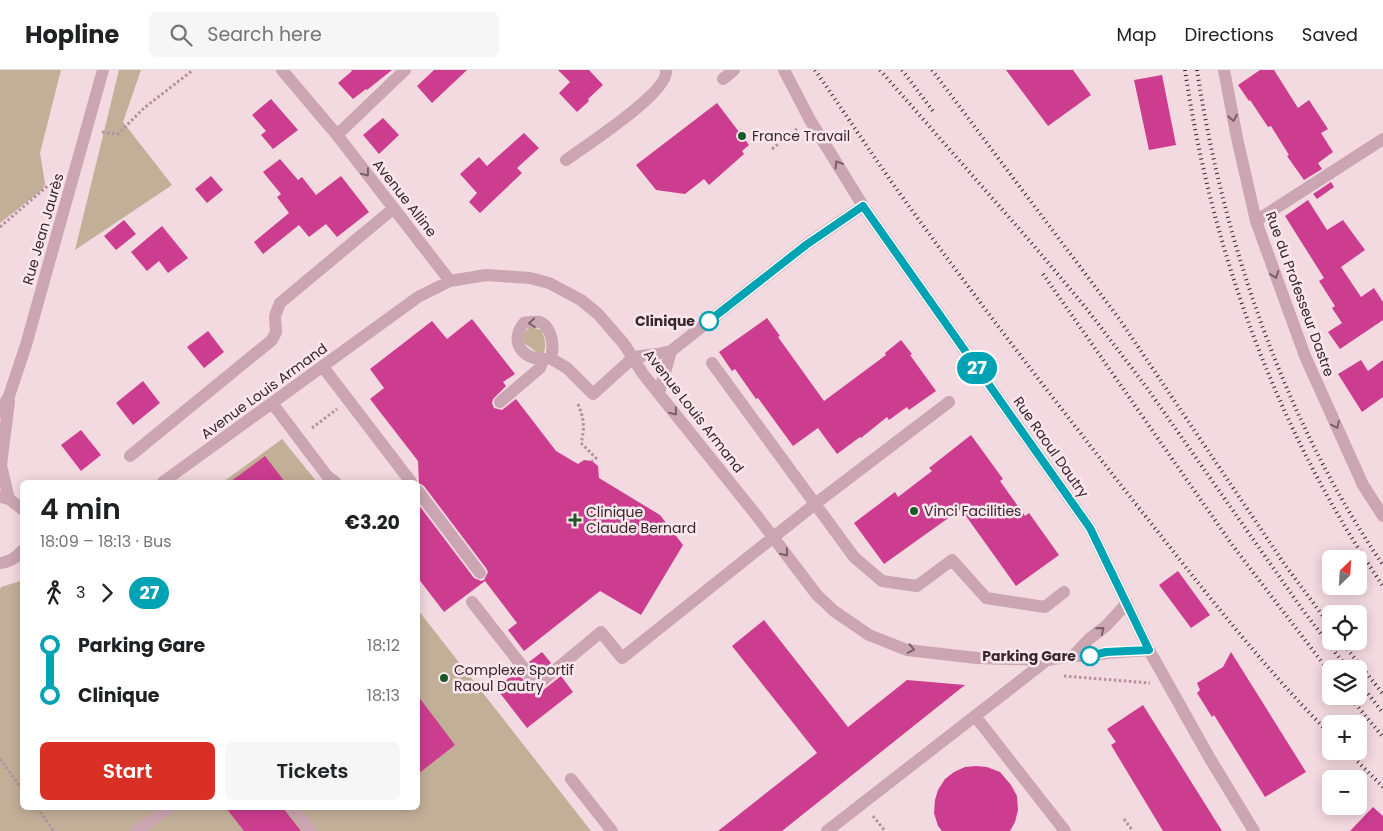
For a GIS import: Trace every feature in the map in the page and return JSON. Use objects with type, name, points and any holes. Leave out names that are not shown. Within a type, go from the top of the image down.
[{"type":"street","name":"Rue Jean Jaurès","points":[[5,498],[1,466],[9,396],[103,70]]},
{"type":"street","name":"Avenue Alline","points":[[282,70],[336,135],[450,281]]},
{"type":"street","points":[[336,135],[405,70]]},
{"type":"street","points":[[566,160],[630,114],[651,96],[665,80],[666,70]]},
{"type":"street","points":[[723,79],[734,70]]},
{"type":"street","name":"Rue Raoul Dautry","points":[[784,70],[810,120],[863,206],[1090,528],[1149,650],[1209,757],[1254,831]]},
{"type":"street","name":"Rue du Professeur Dastre","points":[[1224,70],[1256,221],[1305,356],[1363,485],[1383,516]]},
{"type":"street","points":[[1256,221],[1383,139]]},
{"type":"street","points":[[500,402],[540,368],[547,359],[568,368],[593,394],[634,357],[671,351],[806,245],[863,206]]},
{"type":"street","points":[[130,456],[272,340],[276,332],[275,316],[280,303],[394,208]]},
{"type":"street","name":"Avenue Louis Armand","points":[[166,480],[418,297],[450,281],[486,275],[530,278],[549,283],[581,300],[598,314],[634,357],[643,374],[817,595],[834,611],[869,635],[907,650],[977,658],[1047,660],[1090,656],[1106,652],[1149,650]]},
{"type":"street","points":[[659,393],[671,351]]},
{"type":"street","points":[[712,363],[854,557],[882,581],[917,586],[952,560],[986,598],[1045,606],[1064,592]]},
{"type":"street","points":[[323,367],[409,480]]},
{"type":"street","name":"Rue Jean Jaurès","points":[[0,412],[9,396]]},
{"type":"street","points":[[472,602],[537,685],[601,632],[622,658],[815,504],[949,402]]},
{"type":"street","points":[[272,403],[332,480]]},
{"type":"street","points":[[420,494],[480,573]]},
{"type":"street","points":[[5,498],[20,508]]},
{"type":"street","points":[[0,563],[7,562],[20,553]]},
{"type":"street","points":[[1074,656],[1089,639],[1106,626],[1127,604]]},
{"type":"street","points":[[827,831],[1047,660]]},
{"type":"street","points":[[975,716],[1065,831]]},
{"type":"street","points":[[571,779],[612,831]]},
{"type":"street","points":[[138,831],[166,810]]},
{"type":"street","points":[[295,810],[311,831]]},
{"type":"path","points":[[100,132],[118,134],[144,108],[193,70]]},
{"type":"path","points":[[772,149],[810,120]]},
{"type":"path","points":[[0,227],[51,183]]},
{"type":"path","points":[[574,398],[583,416],[585,430],[581,443],[596,458],[592,461]]},
{"type":"path","points":[[1064,676],[1156,684]]},
{"type":"path","points":[[0,759],[20,786]]},
{"type":"path","points":[[38,810],[54,831]]},
{"type":"path","points":[[871,813],[885,831]]},
{"type":"path","points":[[1124,819],[1132,831]]},
{"type":"shaded area","points":[[0,70],[61,70],[40,153],[45,184],[43,189],[0,223]]},
{"type":"shaded area","points":[[119,70],[141,70],[123,122],[172,185],[75,250]]},
{"type":"shaded area","points":[[531,327],[542,332],[545,346],[543,354],[539,354],[524,343],[524,334]]},
{"type":"shaded area","points":[[282,439],[315,480],[226,480]]},
{"type":"shaded area","name":"Complexe Sportif Raoul Dautry","points":[[20,581],[20,810],[420,810],[420,613],[591,831],[0,831],[1,587]]},
{"type":"building","points":[[351,70],[392,70],[353,99],[338,83]]},
{"type":"building","points":[[434,70],[467,70],[432,103],[417,86]]},
{"type":"building","points":[[558,70],[589,70],[603,85],[577,112],[559,93],[570,82]]},
{"type":"building","points":[[1006,70],[1073,70],[1091,95],[1048,126]]},
{"type":"building","points":[[1260,70],[1274,70],[1298,108],[1309,100],[1328,129],[1321,133],[1333,152],[1318,163],[1322,169],[1304,180],[1287,156],[1289,155],[1271,126],[1268,127],[1238,85]]},
{"type":"building","points":[[1162,75],[1176,145],[1149,150],[1134,80]]},
{"type":"building","points":[[271,99],[298,130],[273,149],[261,135],[266,131],[252,115]]},
{"type":"building","points":[[717,103],[749,145],[742,151],[744,154],[709,185],[704,179],[685,194],[656,190],[636,165]]},
{"type":"building","points":[[383,118],[399,135],[379,154],[363,135]]},
{"type":"building","points":[[524,133],[539,148],[517,168],[522,173],[480,213],[469,202],[477,193],[460,174],[479,157],[487,166]]},
{"type":"building","points":[[280,159],[298,180],[302,177],[316,195],[341,176],[369,212],[337,237],[326,224],[309,237],[299,225],[263,254],[254,242],[289,213],[277,197],[281,194],[263,172]]},
{"type":"building","points":[[211,176],[223,190],[207,203],[195,189]]},
{"type":"building","points":[[1331,182],[1334,187],[1317,199],[1313,194]]},
{"type":"building","points":[[1308,200],[1327,230],[1343,220],[1365,250],[1341,267],[1361,297],[1374,288],[1383,302],[1383,320],[1340,349],[1328,332],[1342,323],[1332,308],[1335,306],[1319,281],[1324,278],[1285,216]]},
{"type":"building","points":[[124,220],[136,234],[116,250],[104,236]]},
{"type":"building","points":[[162,226],[188,258],[168,273],[159,261],[147,271],[131,252]]},
{"type":"building","points":[[767,318],[780,336],[778,337],[824,401],[886,355],[885,353],[901,340],[936,391],[909,410],[907,407],[889,420],[887,417],[837,454],[818,428],[793,446],[758,398],[756,399],[735,369],[732,371],[719,352]]},
{"type":"building","points":[[472,319],[515,374],[503,382],[506,386],[493,399],[494,408],[502,410],[516,399],[556,451],[578,464],[584,460],[592,461],[598,466],[599,478],[660,515],[683,545],[641,615],[600,591],[524,651],[508,630],[517,623],[485,581],[444,612],[420,581],[420,507],[474,578],[481,581],[484,580],[488,572],[424,486],[420,484],[418,461],[370,399],[384,388],[370,369],[432,321],[447,339]]},
{"type":"building","points":[[208,331],[224,352],[204,368],[187,347]]},
{"type":"building","points":[[1361,360],[1368,371],[1383,360],[1383,397],[1362,412],[1338,374]]},
{"type":"building","points":[[143,381],[160,403],[133,425],[116,403]]},
{"type":"building","points":[[81,430],[101,455],[81,471],[61,445]]},
{"type":"building","name":"Vinci Facilities","points":[[971,435],[1003,479],[1000,481],[1025,516],[1029,513],[1059,555],[1016,586],[961,509],[884,564],[854,523],[895,492],[898,497],[932,471],[929,468]]},
{"type":"building","points":[[265,456],[283,480],[233,480]]},
{"type":"building","points":[[1178,571],[1210,615],[1191,628],[1159,585]]},
{"type":"building","points":[[764,620],[848,727],[907,680],[965,685],[782,831],[718,831],[817,753],[732,646]]},
{"type":"building","points":[[542,652],[551,663],[538,673],[529,662]]},
{"type":"building","points":[[1231,652],[1306,772],[1265,797],[1214,715],[1212,717],[1197,693],[1200,690],[1197,683],[1223,667]]},
{"type":"building","points":[[517,672],[535,693],[542,691],[561,676],[573,692],[527,728],[496,688]]},
{"type":"building","points":[[420,699],[455,745],[420,772]]},
{"type":"building","points":[[1143,705],[1222,831],[1163,831],[1111,745],[1116,742],[1107,729]]},
{"type":"building","points":[[965,767],[987,767],[1000,772],[1011,785],[1017,796],[1018,810],[1015,822],[1010,831],[942,831],[938,826],[934,813],[938,790],[945,779],[954,772]]},
{"type":"building","points":[[1373,807],[1383,816],[1383,831],[1350,831],[1367,815]]},
{"type":"building","points":[[228,810],[285,810],[301,831],[244,831]]},
{"type":"railway","points":[[815,70],[911,209],[1070,420],[1224,615],[1276,676],[1322,726]]},
{"type":"railway","points":[[880,70],[1086,308],[1147,388],[1302,609],[1341,660]]},
{"type":"railway","points":[[902,70],[933,111]]},
{"type":"railway","points":[[932,70],[1120,320],[1283,562],[1322,615]]},
{"type":"railway","points":[[1185,70],[1197,138],[1213,206],[1232,273],[1255,339],[1281,404],[1312,467],[1345,527],[1383,586]]},
{"type":"railway","points":[[1197,70],[1208,135],[1223,199],[1241,264],[1263,328],[1288,391],[1316,451],[1348,510],[1383,565]]},
{"type":"railway","points":[[1043,274],[1233,546],[1322,662]]},
{"type":"railway","points":[[1348,650],[1383,694]]},
{"type":"railway","points":[[1367,692],[1383,713]]},
{"type":"railway","points":[[1356,705],[1383,737]]},
{"type":"railway","points":[[1356,760],[1383,787]]},
{"type":"bus line","name":"27","points":[[709,321],[806,245],[863,206],[1090,528],[1149,650],[1106,652],[1090,656]]},
{"type":"place","name":"France Travail","points":[[742,136]]},
{"type":"place","name":"Clinique","points":[[709,321]]},
{"type":"place","name":"Vinci Facilities","points":[[914,511]]},
{"type":"place","name":"Clinique Claude Bernard","points":[[575,520]]},
{"type":"place","name":"Parking Gare","points":[[1090,656]]},
{"type":"place","name":"Complexe Sportif Raoul Dautry","points":[[444,678]]}]
